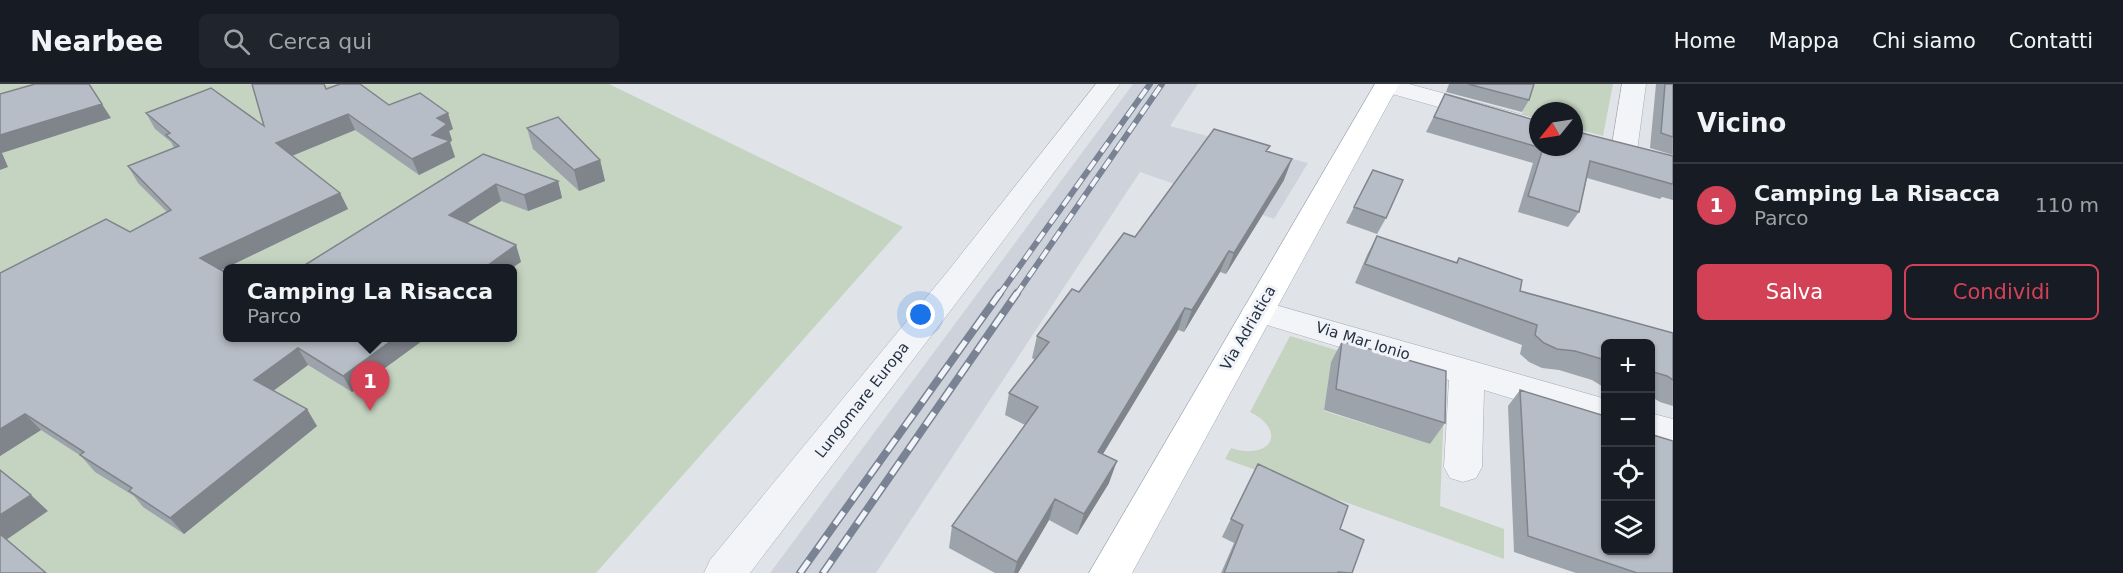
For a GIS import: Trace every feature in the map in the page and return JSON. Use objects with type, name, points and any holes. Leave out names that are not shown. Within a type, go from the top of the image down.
[{"type":"main road","name":"Via Adriatica","points":[[1110,573],[1387,85]]},
{"type":"street","name":"Lungomare Europa","points":[[725,573],[959,278],[1108,84]]},
{"type":"street","points":[[1624,151],[1634,84]]},
{"type":"street","points":[[1387,85],[1529,124]]},
{"type":"street","name":"Via Mar Ionio","points":[[1258,311],[1601,412]]},
{"type":"street","points":[[1463,467],[1467,372]]},
{"type":"street","points":[[1655,428],[1673,433]]},
{"type":"shaded area","points":[[1133,84],[1198,84],[1170,126],[1308,163],[1274,219],[1140,172],[876,573],[770,573]]},
{"type":"green space","points":[[0,84],[609,84],[903,227],[596,573],[0,573]]},
{"type":"green space","points":[[1497,84],[1613,84],[1603,136],[1583,130],[1583,102],[1529,102],[1529,116],[1522,114],[1530,93]]},
{"type":"green space","points":[[1290,336],[1445,383],[1440,506],[1504,529],[1504,559],[1225,459],[1231,448],[1256,451],[1270,442],[1269,427],[1250,412]],"holes":[[[1331,363],[1430,444],[1324,411]]]},
{"type":"building","points":[[35,84],[89,84],[102,104],[0,135],[0,94]]},
{"type":"building","points":[[252,84],[324,84],[326,89],[340,84],[360,84],[389,105],[420,93],[448,113],[437,118],[447,124],[432,135],[450,141],[412,159],[348,114],[276,143],[340,193],[200,258],[223,271],[223,342],[390,342],[343,376],[298,348],[254,380],[307,409],[170,518],[129,491],[132,488],[80,455],[84,452],[25,414],[0,429],[0,273],[106,219],[130,232],[171,210],[128,166],[179,146],[166,135],[170,133],[146,113],[211,88],[264,126]]},
{"type":"building","points":[[1468,84],[1534,84],[1529,100]]},
{"type":"building","points":[[1665,84],[1673,84],[1673,137],[1661,133]]},
{"type":"building","points":[[1445,94],[1529,118],[1529,144],[1434,117]]},
{"type":"building","points":[[558,117],[600,160],[574,170],[527,128]]},
{"type":"building","points":[[1214,129],[1270,146],[1266,151],[1292,159],[1234,253],[1229,251],[1192,310],[1185,308],[1098,452],[1117,461],[1084,514],[1055,499],[1017,562],[952,526],[1038,407],[1009,393],[1049,342],[1037,336],[1072,289],[1079,292],[1124,233],[1135,237]]},
{"type":"building","points":[[1583,133],[1673,156],[1672,184],[1590,161],[1579,212],[1528,196],[1540,156],[1583,156]]},
{"type":"building","points":[[483,154],[558,181],[524,195],[496,184],[449,215],[516,245],[490,264],[306,264]]},
{"type":"building","points":[[1373,170],[1403,180],[1386,218],[1354,207]]},
{"type":"building","points":[[1377,236],[1457,263],[1459,258],[1522,280],[1520,291],[1673,333],[1673,380],[1655,372],[1655,339],[1601,339],[1601,359],[1575,351],[1557,349],[1544,343],[1535,335],[1537,325],[1365,264]]},
{"type":"building","points":[[1342,341],[1446,371],[1445,423],[1336,389]]},
{"type":"building","points":[[1520,390],[1601,415],[1601,555],[1655,555],[1655,436],[1673,441],[1673,573],[1637,573],[1528,536]]},
{"type":"building","points":[[1258,464],[1348,506],[1340,529],[1364,540],[1352,573],[1224,573],[1243,525],[1231,519]]},
{"type":"building","points":[[0,470],[31,495],[0,515]]},
{"type":"building","points":[[0,534],[46,573],[0,573]]},
{"type":"railway","points":[[999,295],[1150,84]]},
{"type":"railway","points":[[1016,295],[1162,84]]},
{"type":"railway","points":[[800,573],[1000,293]]},
{"type":"railway","points":[[823,573],[1017,293]]},
{"type":"place","name":"Camping La Risacca","points":[[370,411]]}]
